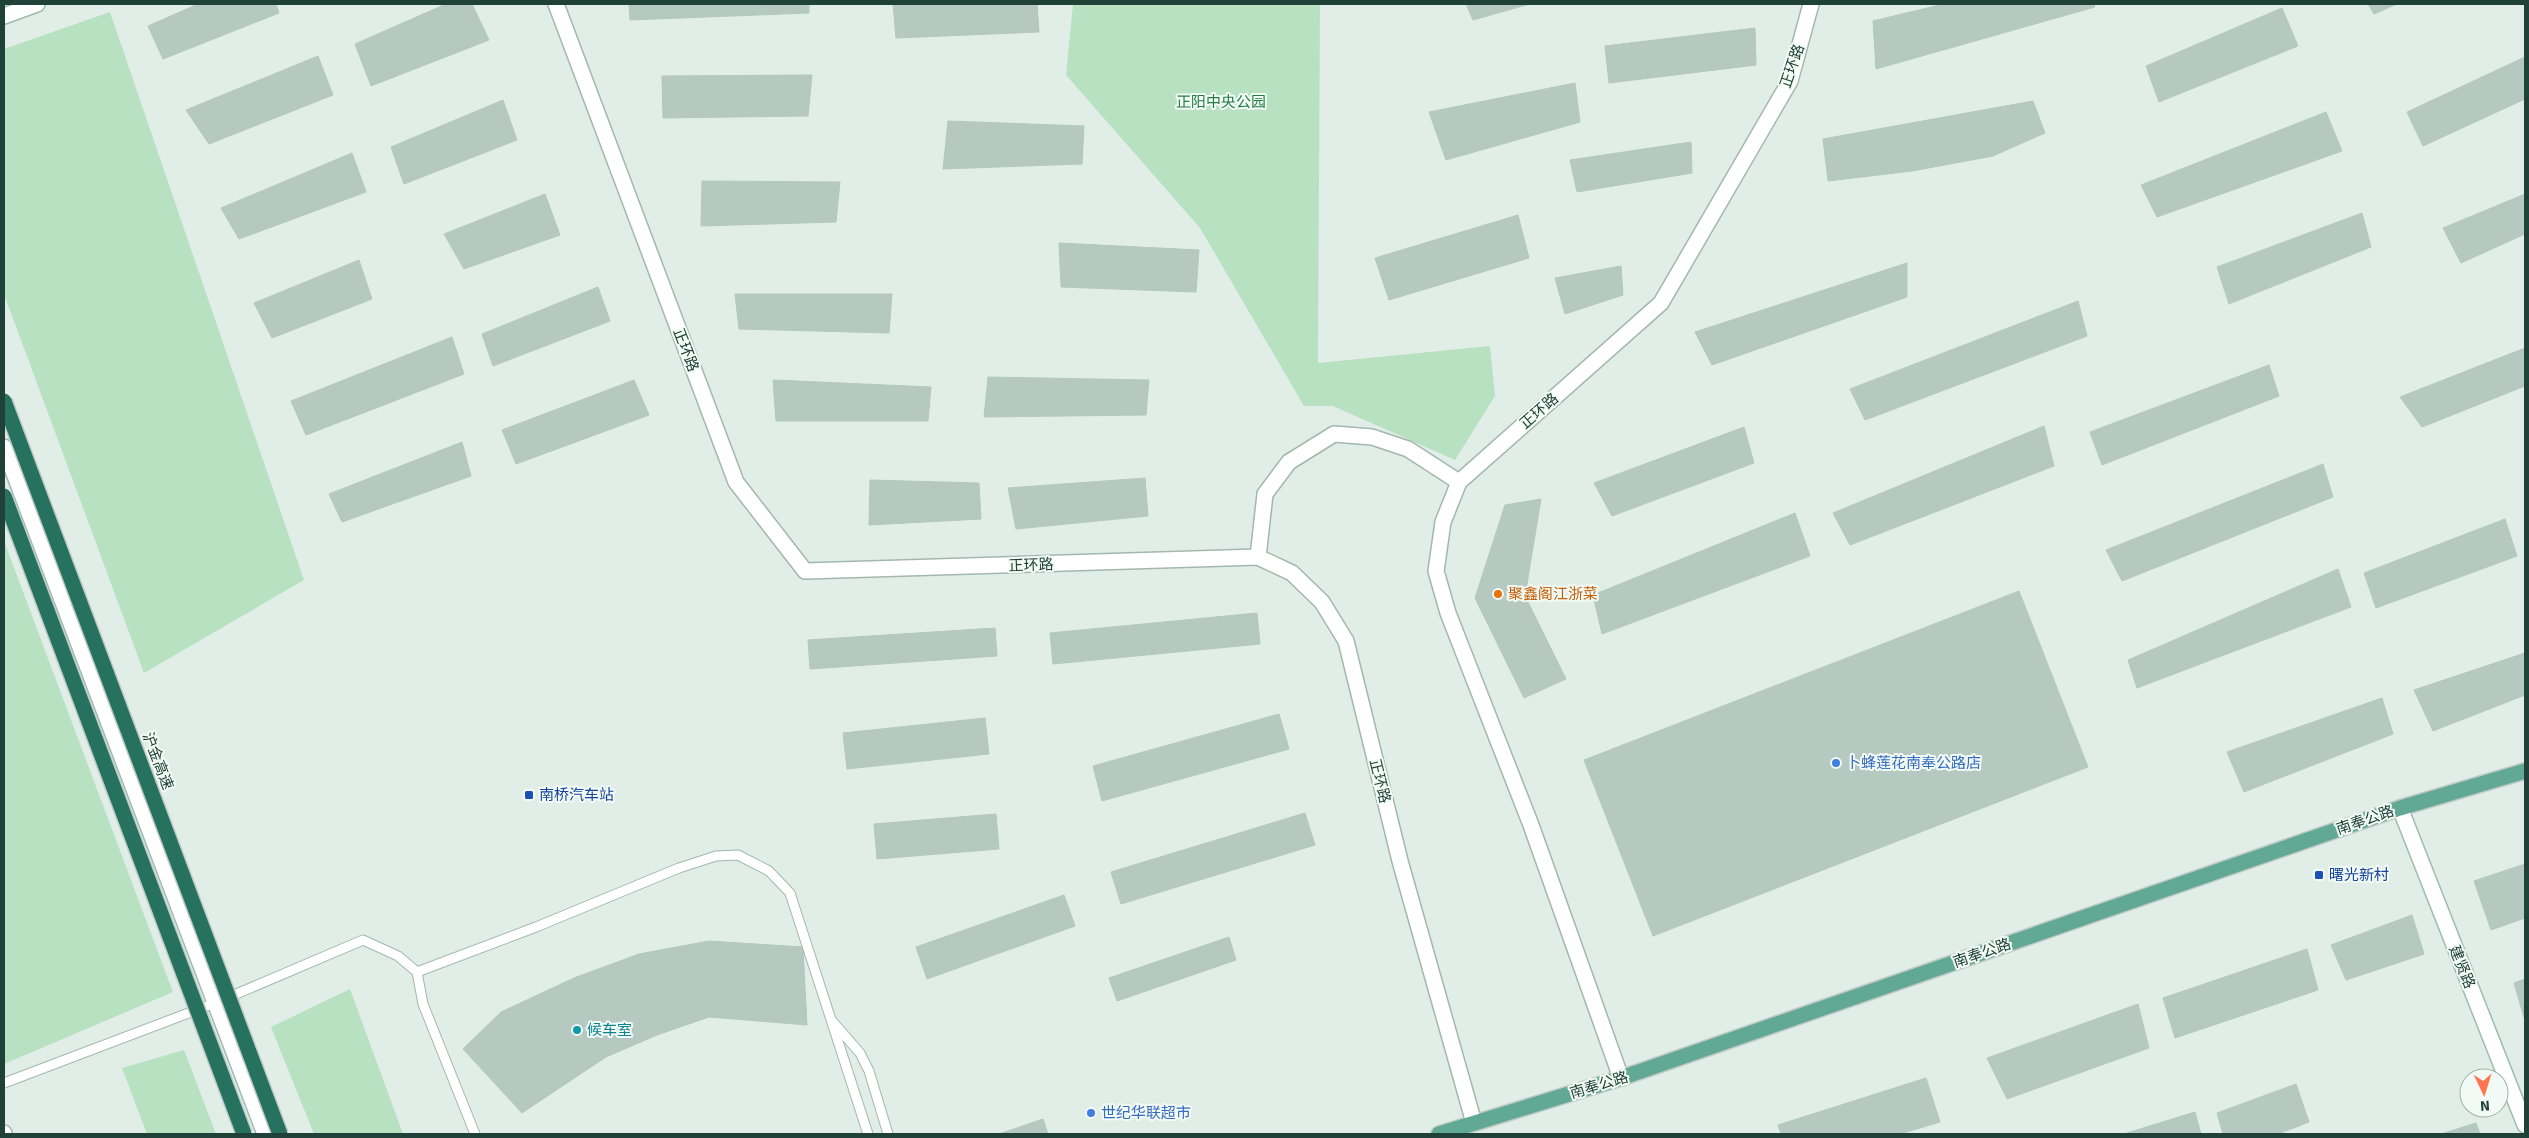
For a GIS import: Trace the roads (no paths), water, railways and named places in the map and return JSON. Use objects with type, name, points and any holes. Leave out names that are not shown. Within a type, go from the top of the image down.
[{"type":"highway","name":"沪金高速","points":[[4,401],[280,1134]]},
{"type":"highway","points":[[4,496],[244,1134]]},
{"type":"main road","name":"南奉公路","points":[[1439,1134],[1621,1078],[2400,808],[2525,771]]},
{"type":"street","points":[[4,16],[37,4]]},
{"type":"street","name":"正环路","points":[[556,4],[736,482],[805,571],[1258,558],[1292,573],[1322,602],[1346,641],[1400,861],[1474,1123]]},
{"type":"street","name":"正环路","points":[[1621,1078],[1531,825],[1448,613],[1436,571],[1443,522],[1459,482],[1661,303],[1790,81],[1811,4]]},
{"type":"street","points":[[1258,558],[1265,494],[1289,462],[1334,434],[1372,437],[1408,450],[1459,482]]},
{"type":"street","points":[[4,447],[265,1134]]},
{"type":"street","name":"建贤路","points":[[2400,808],[2525,1125]]},
{"type":"lane","points":[[417,972],[536,927],[679,868],[716,856],[738,855],[769,871],[790,893],[868,1134]]},
{"type":"lane","points":[[4,1083],[216,1004],[363,940],[398,956],[417,972],[423,1004],[476,1134]]},
{"type":"lane","points":[[831,1020],[860,1053],[869,1070],[888,1134]]},
{"type":"place","name":"聚鑫阁江浙菜","points":[[1498,594]]},
{"type":"place","name":"卜蜂莲花南奉公路店","points":[[1836,763]]},
{"type":"place","name":"南桥汽车站","points":[[529,795]]},
{"type":"place","name":"曙光新村","points":[[2319,875]]},
{"type":"place","name":"候车室","points":[[577,1030]]},
{"type":"place","name":"世纪华联超市","points":[[1091,1113]]},
{"type":"park label","name":"正阳中央公园","points":[[1221,102]]}]
